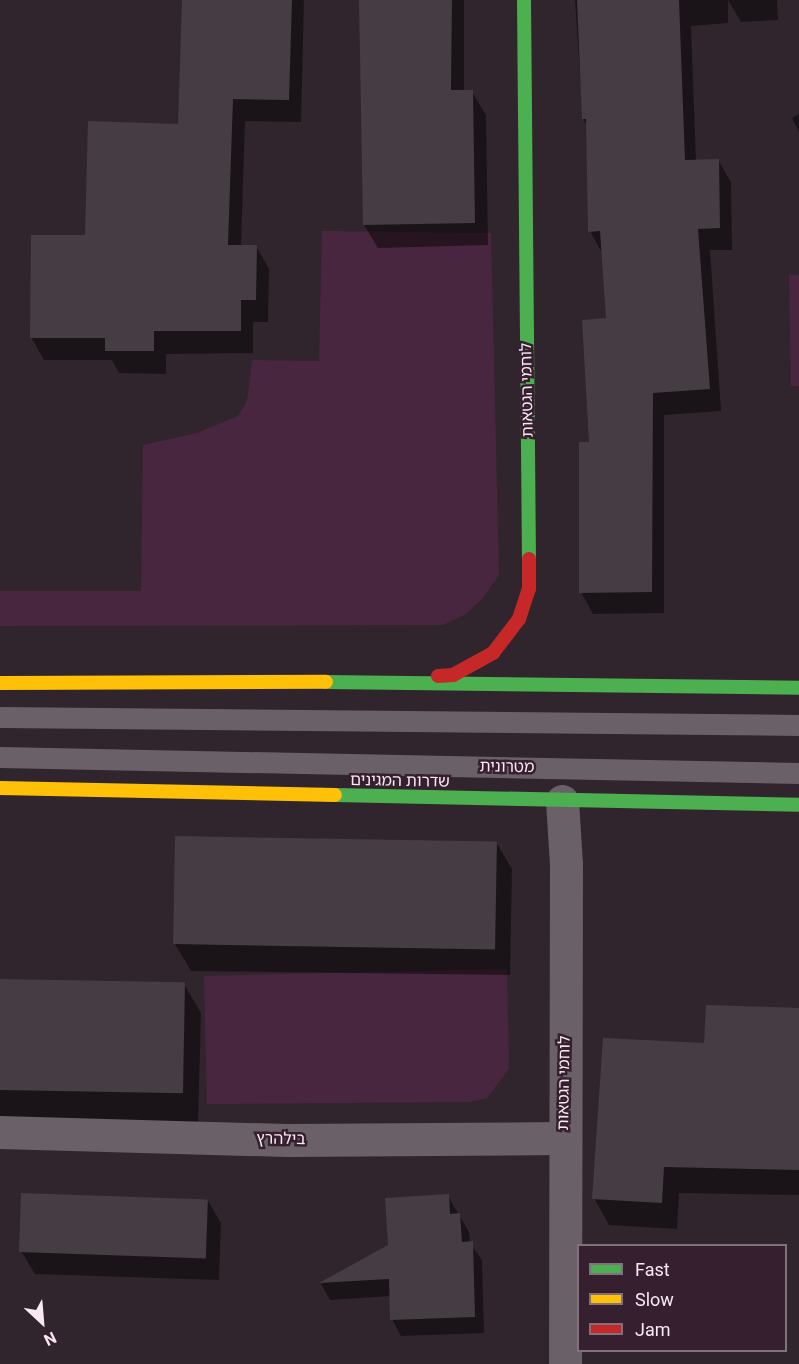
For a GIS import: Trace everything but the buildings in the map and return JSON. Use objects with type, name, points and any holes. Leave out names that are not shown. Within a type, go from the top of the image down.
[{"type":"street","name":"לוחמי הגטאות","points":[[382,682],[453,675],[493,653],[519,619],[529,589],[524,0]]},
{"type":"street","points":[[0,683],[382,682],[799,688]]},
{"type":"street","name":"שדרות המגינים","points":[[0,788],[799,805]]},
{"type":"street","name":"לוחמי הגטאות","points":[[562,801],[566,864],[563,1138],[565,1364]]},
{"type":"street","name":"בילהרץ","points":[[0,1132],[287,1140],[563,1138]]},
{"type":"lane","points":[[0,717],[799,725]]},
{"type":"lane","name":"מטרונית","points":[[0,757],[799,772]]},
{"type":"shaded area","points":[[322,231],[491,233],[499,575],[483,598],[466,614],[443,625],[0,626],[0,591],[141,591],[143,445],[197,433],[238,416],[247,401],[252,360],[319,361]]},
{"type":"shaded area","points":[[789,275],[799,275],[799,386],[791,386]]},
{"type":"shaded area","points":[[507,969],[509,1069],[487,1098],[470,1102],[207,1104],[204,976]]},
{"type":"traffic: fast","points":[[524,0],[529,559]]},
{"type":"traffic: fast","points":[[326,682],[799,688]]},
{"type":"traffic: fast","points":[[335,795],[799,805]]},
{"type":"traffic: slow","points":[[0,683],[326,682]]},
{"type":"traffic: slow","points":[[0,788],[335,795]]},
{"type":"traffic: jam","points":[[438,676],[453,675],[493,653],[519,619],[529,589],[529,559]]}]
